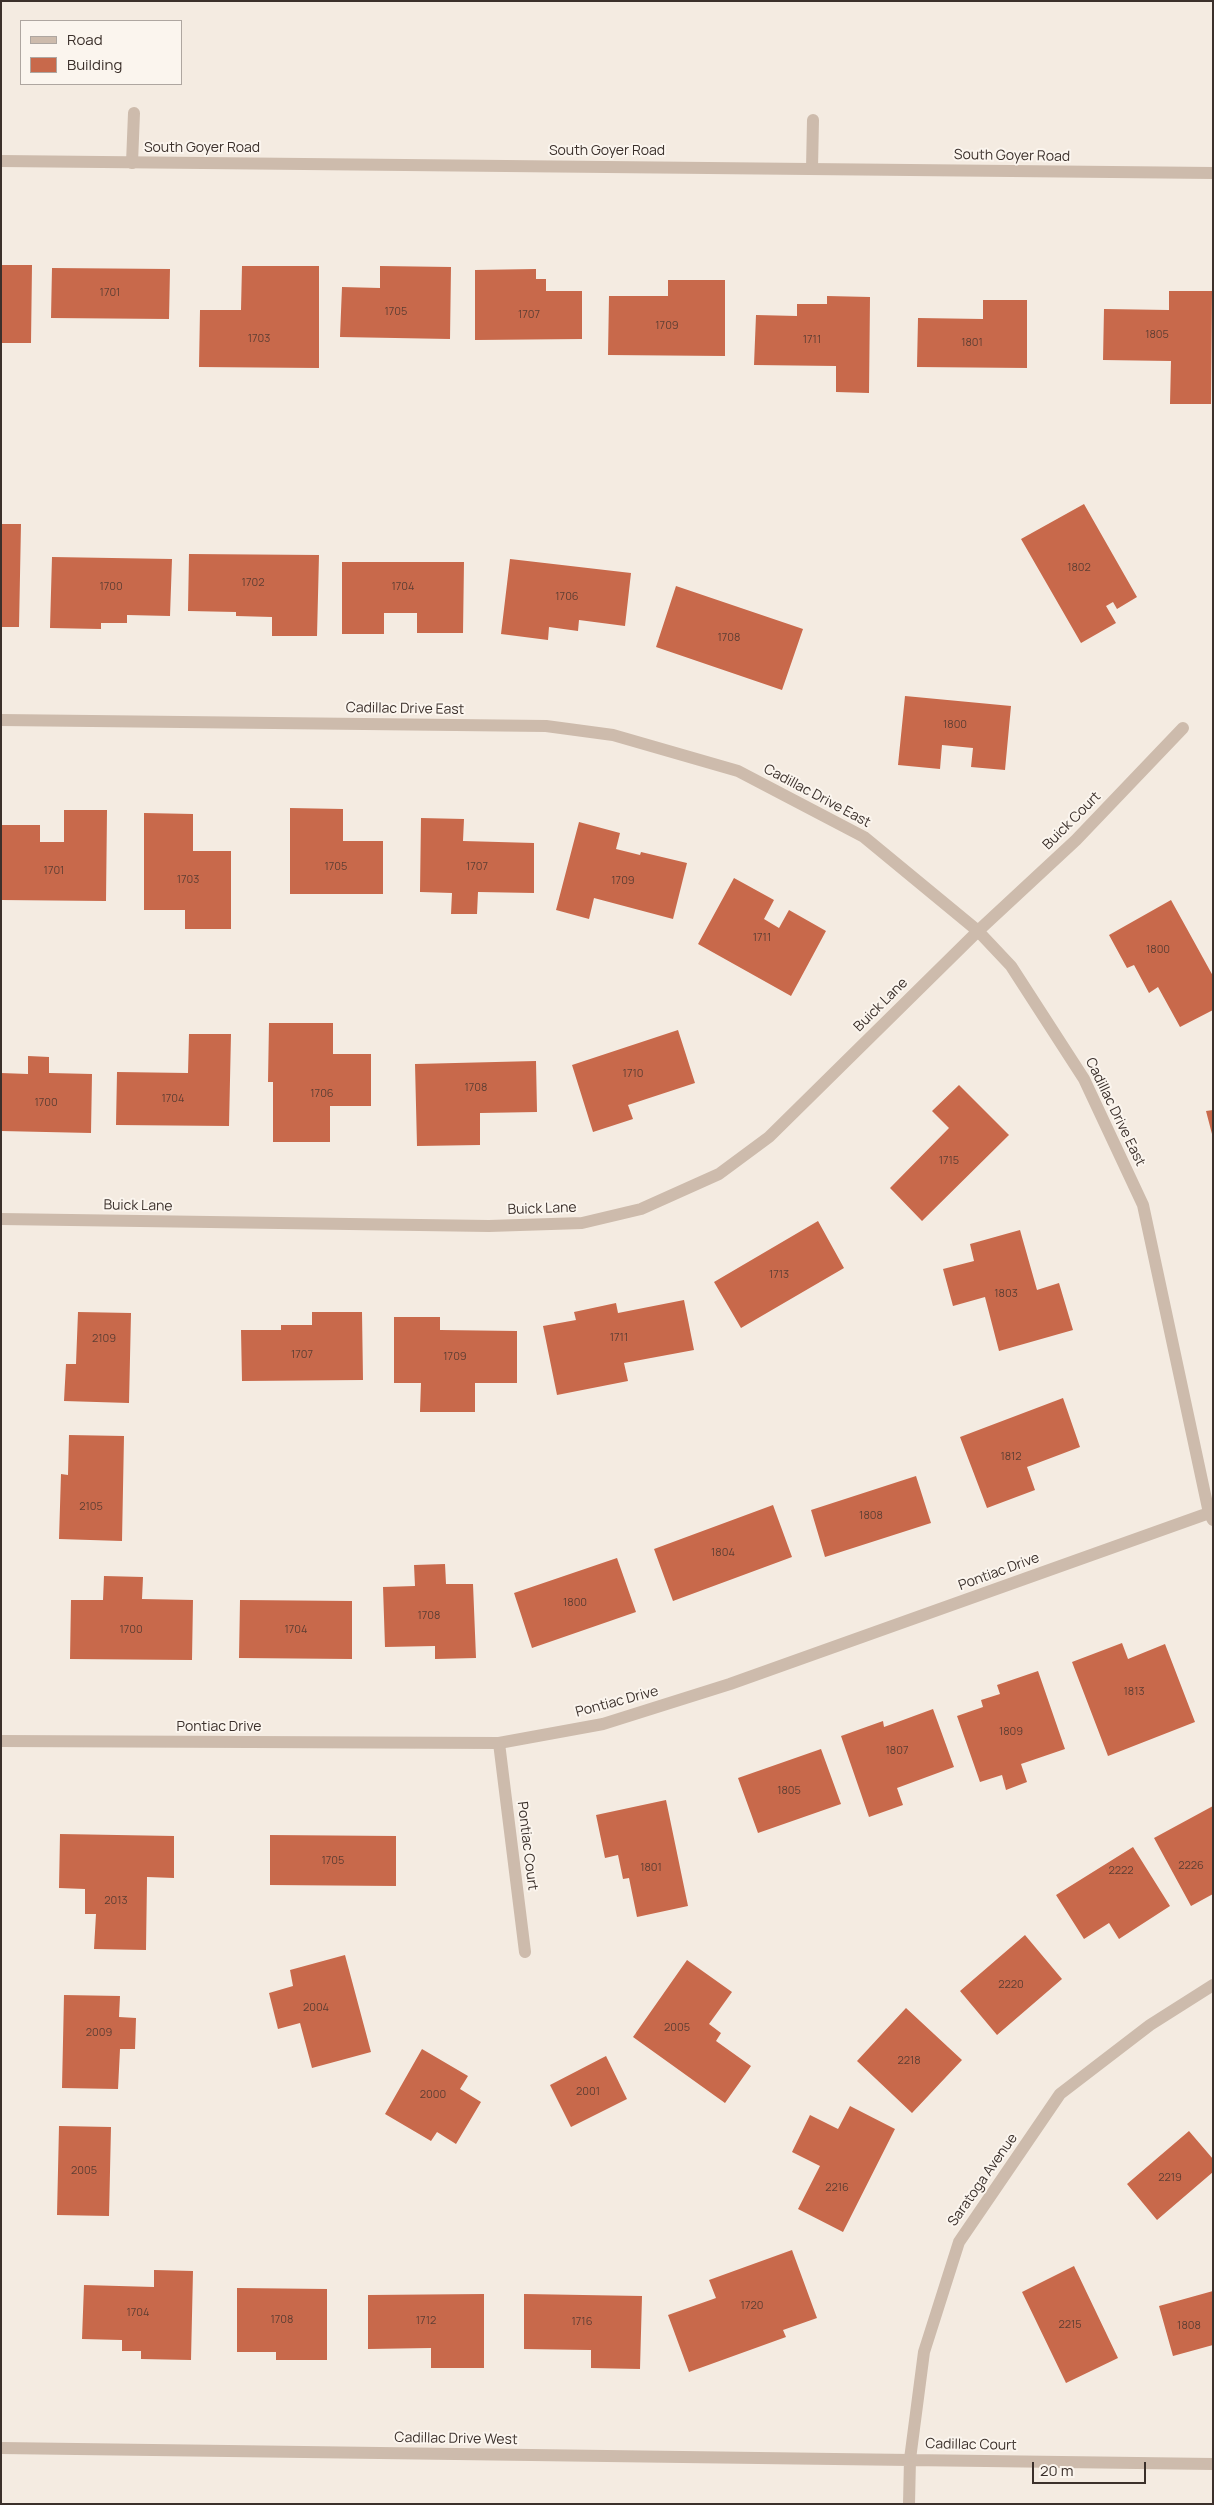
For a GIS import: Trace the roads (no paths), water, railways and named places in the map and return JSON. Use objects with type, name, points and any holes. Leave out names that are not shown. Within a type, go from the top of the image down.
[{"type":"street","points":[[132,163],[134,113]]},
{"type":"street","points":[[812,168],[813,120]]},
{"type":"street","name":"South Goyer Road","points":[[1,162],[1213,173]]},
{"type":"street","name":"Cadillac Drive East","points":[[1,720],[546,726],[613,735],[738,772],[864,837],[978,931],[1011,966],[1084,1078],[1143,1205],[1211,1516]]},
{"type":"street","name":"Buick Court","points":[[978,931],[1076,840],[1183,728]]},
{"type":"street","name":"Buick Lane","points":[[1,1219],[489,1226],[582,1223],[641,1209],[719,1174],[769,1137],[978,931]]},
{"type":"street","name":"Pontiac Drive","points":[[1,1741],[500,1743],[604,1724],[730,1684],[1211,1516]]},
{"type":"street","name":"Pontiac Court","points":[[500,1743],[526,1952]]},
{"type":"street","name":"Saratoga Avenue","points":[[908,2504],[910,2460],[924,2352],[959,2242],[1060,2094],[1150,2024],[1213,1985]]},
{"type":"street","name":"Cadillac Drive West","points":[[1,2448],[910,2460]]},
{"type":"street","name":"Cadillac Court","points":[[910,2460],[1213,2464]]}]
